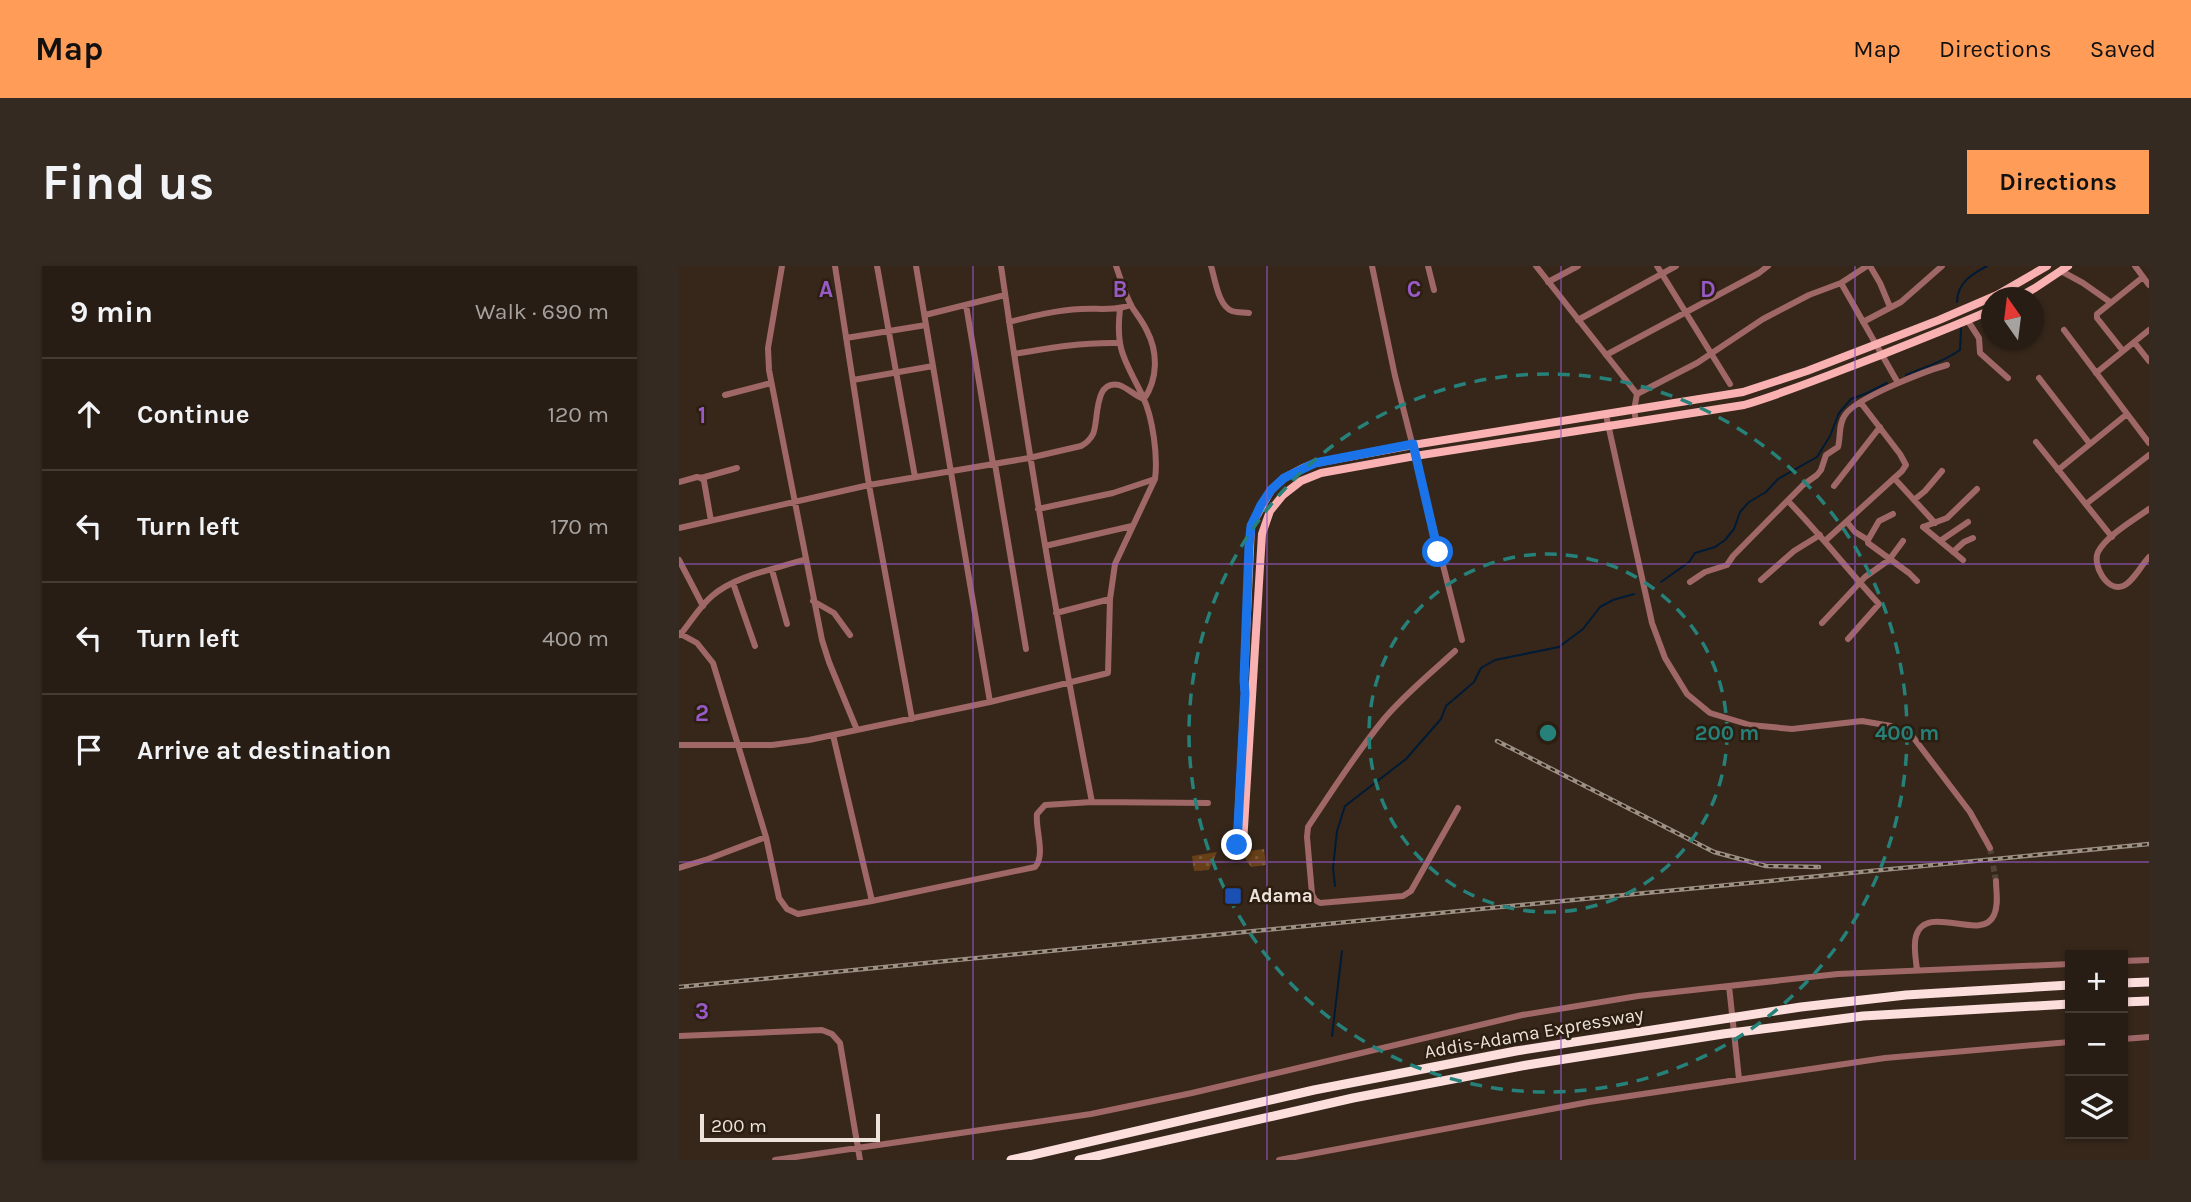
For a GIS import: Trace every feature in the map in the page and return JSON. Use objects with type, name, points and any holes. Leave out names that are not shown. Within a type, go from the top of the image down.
[{"type":"highway","points":[[2128,983],[2149,982]]},
{"type":"highway","name":"Addis-Adama Expressway","points":[[1011,1160],[1314,1090],[1516,1051],[1827,1004],[1906,995],[2065,985]]},
{"type":"highway","points":[[2128,1002],[2149,1001]]},
{"type":"highway","name":"Addis-Adama Expressway","points":[[1079,1160],[1353,1098],[1527,1065],[1723,1034],[1863,1016],[2065,1004]]},
{"type":"main road","points":[[1981,315],[1772,397],[1744,405],[1415,456],[1321,473],[1301,481],[1283,495],[1271,511],[1262,534],[1240,844],[1251,526],[1271,490],[1284,478],[1315,463],[1413,444],[1743,392],[1939,320],[1997,295],[2047,266]]},
{"type":"main road","points":[[2035,287],[2065,269]]},
{"type":"street","points":[[782,266],[768,348],[771,383],[813,601],[829,662],[857,730]]},
{"type":"street","points":[[835,266],[869,485],[912,719]]},
{"type":"street","points":[[877,266],[915,477]]},
{"type":"street","points":[[916,266],[990,702]]},
{"type":"street","points":[[1000,266],[1029,458],[1092,802]]},
{"type":"street","points":[[1116,266],[1131,305],[1148,332],[1153,351],[1155,373],[1151,388],[1144,399]]},
{"type":"street","points":[[1211,266],[1221,301],[1231,311],[1249,313]]},
{"type":"street","points":[[1372,266],[1395,376],[1462,640]]},
{"type":"street","points":[[1428,266],[1434,290]]},
{"type":"street","points":[[1536,266],[1637,394],[1634,410],[1636,421]]},
{"type":"street","points":[[1548,282],[1578,266]]},
{"type":"street","points":[[1657,266],[1730,384]]},
{"type":"street","points":[[1578,320],[1676,266]]},
{"type":"street","points":[[1606,355],[1768,266]]},
{"type":"street","points":[[1637,394],[1696,363],[1763,319],[1809,295],[1841,283],[1869,266],[1880,283],[1889,307]]},
{"type":"street","points":[[1863,322],[1901,302],[1943,266]]},
{"type":"street","points":[[2135,266],[2149,285]]},
{"type":"street","points":[[2065,269],[2110,302]]},
{"type":"street","points":[[2123,351],[2097,318],[2097,314],[2143,277]]},
{"type":"street","points":[[1841,283],[1898,383]]},
{"type":"street","points":[[925,314],[1005,295]]},
{"type":"street","points":[[966,305],[1026,649]]},
{"type":"street","points":[[1009,322],[1045,313],[1080,309],[1120,309],[1131,305]]},
{"type":"street","points":[[679,745],[772,745],[833,735],[990,702],[1108,673],[1110,599],[1115,564],[1155,479],[1157,466],[1144,399],[1129,371],[1119,343],[1117,328],[1120,309]]},
{"type":"street","points":[[1968,321],[1979,338],[1980,353],[2008,378]]},
{"type":"street","points":[[846,338],[926,325]]},
{"type":"street","points":[[2064,330],[2149,443]]},
{"type":"street","points":[[2096,373],[2149,330]]},
{"type":"street","points":[[2134,342],[2149,361]]},
{"type":"street","points":[[1014,354],[1063,345],[1119,343]]},
{"type":"street","points":[[1690,582],[1705,572],[1727,565],[1803,485],[1817,475],[1826,455],[1838,447],[1846,413],[1898,383],[1947,365]]},
{"type":"street","points":[[853,380],[933,366]]},
{"type":"street","points":[[2039,377],[2090,444]]},
{"type":"street","points":[[725,395],[771,383]]},
{"type":"street","points":[[679,528],[869,485],[1029,458],[1081,446],[1092,438],[1102,392],[1110,386],[1118,385],[1144,399]]},
{"type":"street","points":[[1761,580],[1794,551],[1823,538],[1847,522],[1906,465],[1861,402]]},
{"type":"street","points":[[2059,470],[2127,414]]},
{"type":"street","points":[[1606,415],[1650,613],[1665,658],[1686,694],[1710,713],[1750,725],[1792,729],[1862,722],[1891,726],[1913,737],[1970,812],[1990,848]]},
{"type":"street","points":[[1834,486],[1879,427]]},
{"type":"street","points":[[2036,442],[2112,537]]},
{"type":"street","points":[[2086,504],[2149,455]]},
{"type":"street","points":[[679,482],[737,468]]},
{"type":"street","points":[[1915,500],[1942,471]]},
{"type":"street","points":[[701,478],[704,481],[711,521]]},
{"type":"street","points":[[1895,478],[1935,523]]},
{"type":"street","points":[[1038,509],[1113,493],[1155,479]]},
{"type":"street","points":[[1963,560],[1923,527],[1947,518],[1977,489]]},
{"type":"street","points":[[1788,502],[1823,538],[1879,604],[1848,639]]},
{"type":"street","points":[[2149,509],[2099,549],[2096,558],[2098,570],[2105,580],[2116,586],[2123,586],[2149,556]]},
{"type":"street","points":[[1868,540],[1879,522],[1893,514]]},
{"type":"street","points":[[1847,522],[1868,540],[1868,543],[1917,581]]},
{"type":"street","points":[[1940,541],[1968,522]]},
{"type":"street","points":[[1045,546],[1132,526]]},
{"type":"street","points":[[1953,552],[1973,538]]},
{"type":"street","points":[[1822,623],[1860,583],[1889,560],[1903,541]]},
{"type":"street","points":[[806,559],[733,583],[711,596],[680,634],[697,643],[713,663],[766,836],[779,898],[787,909],[798,914],[1035,866],[1039,863],[1040,855],[1036,820],[1041,808],[1057,803],[1208,803]]},
{"type":"street","points":[[679,560],[703,606]]},
{"type":"street","points":[[772,570],[787,624]]},
{"type":"street","points":[[733,583],[755,646]]},
{"type":"street","points":[[1056,613],[1110,599]]},
{"type":"street","points":[[813,601],[834,612],[850,635]]},
{"type":"street","points":[[1455,651],[1414,687],[1384,719],[1308,827],[1312,894],[1315,900],[1320,903],[1403,896],[1411,891],[1458,808]]},
{"type":"street","points":[[833,735],[872,901]]},
{"type":"street","points":[[679,868],[766,836]]},
{"type":"street","points":[[1917,970],[1915,937],[1922,926],[1932,922],[1974,926],[1986,924],[1993,917],[1997,904],[1996,881]]},
{"type":"street","points":[[2128,961],[2149,960]]},
{"type":"street","points":[[775,1160],[1091,1114],[1192,1093],[1522,1015],[1638,996],[1839,974],[2065,964]]},
{"type":"street","points":[[1729,986],[1739,1079]]},
{"type":"street","points":[[679,1036],[822,1030],[832,1034],[839,1043],[860,1160]]},
{"type":"street","points":[[2128,1039],[2149,1037]]},
{"type":"street","points":[[1279,1160],[1589,1102],[1739,1079],[1885,1058],[2065,1042]]},
{"type":"shaded area","points":[[1264,849],[1266,865],[1251,867],[1241,852]]},
{"type":"shaded area","points":[[1217,852],[1209,870],[1194,871],[1192,856]]},
{"type":"waterway","points":[[1957,302],[1963,284],[1987,266]]},
{"type":"waterway","points":[[1906,375],[1960,350],[1961,328]]},
{"type":"waterway","points":[[1661,582],[1689,562],[1695,553],[1715,547],[1725,540],[1734,529],[1740,512],[1749,502],[1766,492],[1778,479],[1817,457],[1830,436],[1839,413],[1851,399],[1887,383]]},
{"type":"waterway","points":[[1335,886],[1333,868],[1337,831],[1345,806],[1406,759],[1441,719],[1446,706],[1474,682],[1481,668],[1495,660],[1559,647],[1583,629],[1600,607],[1634,594]]},
{"type":"waterway","points":[[1332,1036],[1342,951]]},
{"type":"tunnel","points":[[1990,848],[1996,881]]},
{"type":"railway","points":[[1497,741],[1714,852],[1766,866],[1819,867]]},
{"type":"railway","points":[[679,987],[2149,844]]},
{"type":"place","name":"Adama","points":[[1233,896]]},
{"type":"route","points":[[1237,845],[1249,546],[1251,526],[1271,490],[1284,478],[1315,463],[1413,444],[1438,552]]}]
